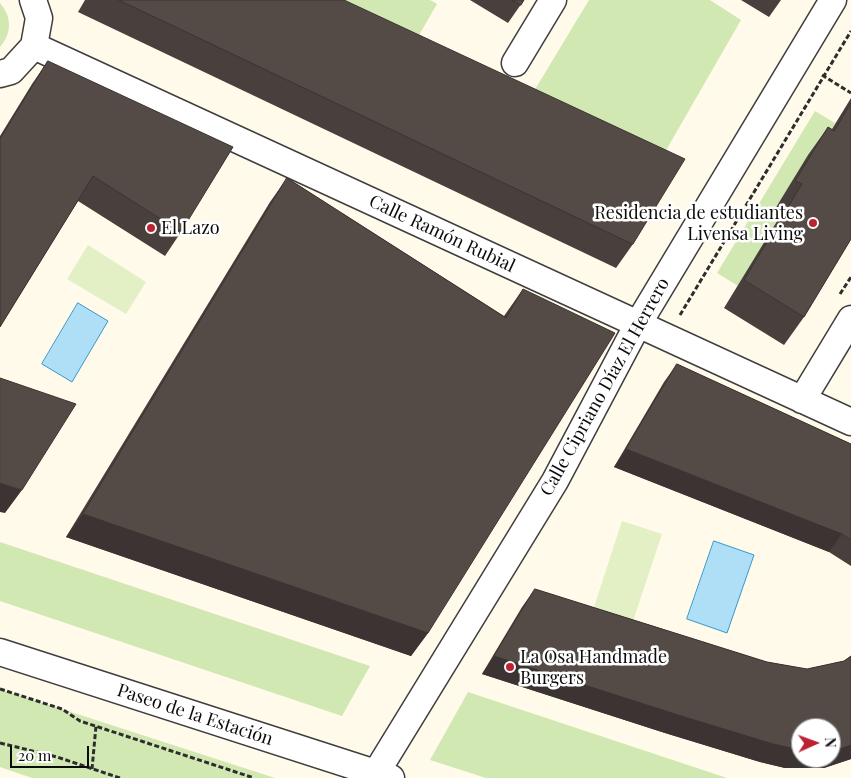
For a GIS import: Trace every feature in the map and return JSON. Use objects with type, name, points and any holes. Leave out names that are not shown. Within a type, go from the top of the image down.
[{"type":"street","points":[[515,63],[553,0]]},
{"type":"street","name":"Calle Cipriano Díaz El Herrero","points":[[383,776],[554,481],[638,324],[833,0]]},
{"type":"street","points":[[0,74],[11,70],[34,46],[41,6]]},
{"type":"street","name":"Calle Ramón Rubial","points":[[34,46],[851,422]]},
{"type":"street","points":[[802,400],[843,310]]},
{"type":"street","name":"Paseo de la Estación","points":[[0,652],[383,776]]},
{"type":"path","points":[[688,319],[680,315],[851,31]]},
{"type":"path","points":[[797,60],[851,93]]},
{"type":"path","points":[[843,310],[851,277]]},
{"type":"path","points":[[0,689],[62,709],[80,721],[254,778]]},
{"type":"path","points":[[92,769],[96,726]]},
{"type":"path","points":[[0,743],[57,757],[120,778]]},
{"type":"green space","points":[[325,0],[430,0],[437,4],[415,42]]},
{"type":"green space","points":[[589,0],[710,0],[741,20],[661,159],[531,96]]},
{"type":"green space","points":[[0,3],[7,14],[9,25],[7,36],[0,47]]},
{"type":"green space","points":[[815,111],[835,123],[814,159],[808,156],[775,209],[782,213],[738,286],[717,273]]},
{"type":"green space","points":[[88,245],[146,282],[126,314],[67,279]]},
{"type":"green space","points":[[622,521],[662,534],[632,624],[593,610]]},
{"type":"green space","points":[[0,542],[370,666],[342,716],[0,601]]},
{"type":"green space","points":[[0,689],[275,778],[32,778],[0,767]]},
{"type":"green space","points":[[468,692],[727,778],[486,778],[430,760]]},
{"type":"water","points":[[78,303],[108,321],[72,382],[42,364]]},
{"type":"water","points":[[714,541],[754,555],[727,633],[687,619]]},
{"type":"building","points":[[119,0],[344,0],[685,159],[633,244]]},
{"type":"building","points":[[512,0],[524,0],[521,5]]},
{"type":"building","name":"El Lazo","points":[[48,61],[233,147],[181,232],[93,176],[0,327],[0,139]]},
{"type":"building","name":"Residencia de estudiantes Livensa Living","points":[[851,103],[851,239],[804,317],[744,280],[802,184],[795,181],[828,127],[834,131]]},
{"type":"building","points":[[287,178],[506,318],[523,289],[615,333],[428,633],[83,514]]},
{"type":"building","points":[[677,364],[851,444],[851,540],[842,534],[626,449]]},
{"type":"building","points":[[0,378],[76,404],[22,490],[0,483]]},
{"type":"building","points":[[535,589],[767,662],[807,669],[844,661],[851,656],[851,745],[841,749],[841,718],[791,718],[791,748],[678,715],[494,656]]},
{"type":"place","name":"Residencia de estudiantes Livensa Living","points":[[813,223]]},
{"type":"place","name":"El Lazo","points":[[151,228]]},
{"type":"place","name":"La Osa Handmade Burgers","points":[[510,667]]}]
